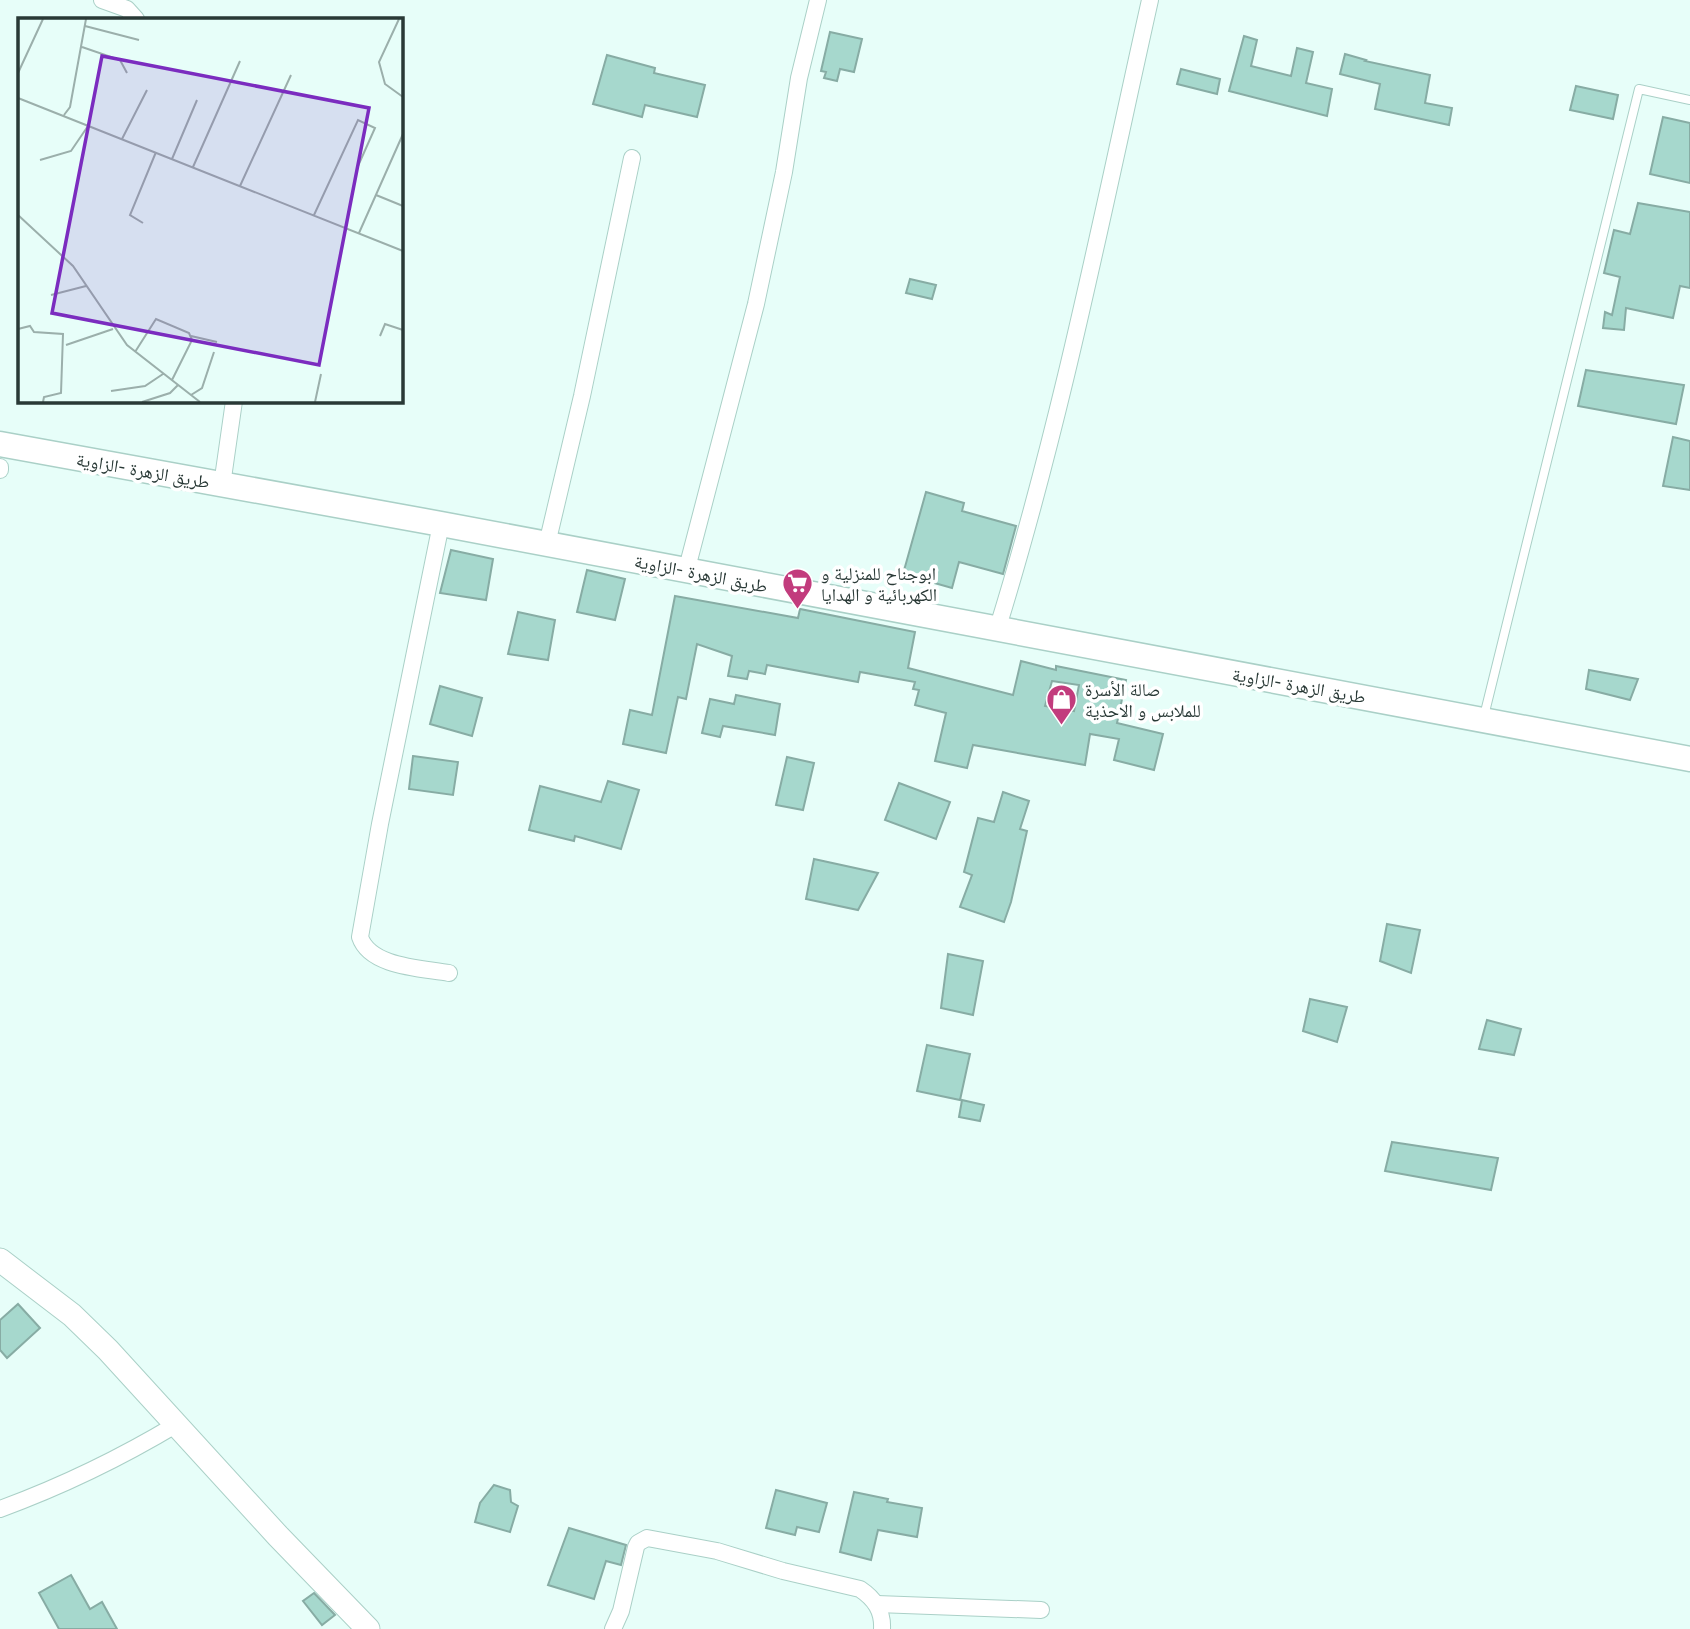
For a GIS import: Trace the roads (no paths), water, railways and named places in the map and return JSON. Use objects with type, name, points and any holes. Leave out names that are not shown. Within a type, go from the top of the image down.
[{"type":"main road","name":"طريق الزهرة -الزاوية","points":[[0,444],[441,524],[1690,760]]},
{"type":"main road","points":[[0,1260],[72,1315],[368,1629]]},
{"type":"street","points":[[102,0],[127,9],[135,18]]},
{"type":"street","points":[[686,572],[756,304],[784,172],[799,78],[818,0]]},
{"type":"street","points":[[997,630],[1066,372],[1150,0]]},
{"type":"street","points":[[547,544],[582,396],[632,158]]},
{"type":"street","points":[[222,485],[234,402]]},
{"type":"street","points":[[441,524],[382,812],[360,937],[368,952],[382,960],[449,973]]},
{"type":"street","points":[[0,1509],[134,1450],[177,1424]]},
{"type":"street","points":[[614,1629],[636,1547],[642,1539],[647,1538],[717,1551],[849,1586],[870,1595],[877,1604],[882,1629]]},
{"type":"street","points":[[877,1604],[1041,1610]]},
{"type":"lane","points":[[1483,719],[1639,89],[1690,100]]},
{"type":"place","name":"ابوجناح للمنزلية و الكهربائية و الهدايا","points":[[798,611]]},
{"type":"place","name":"صالة الأسرة للملابس و الاحذية","points":[[1062,727]]}]
